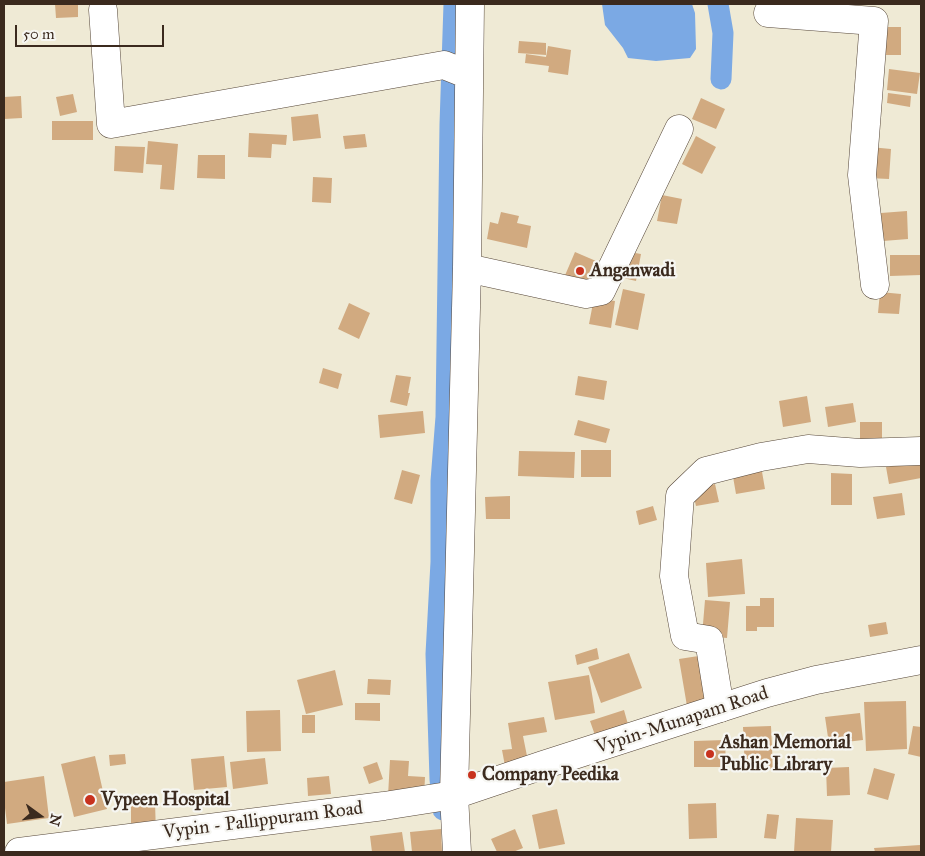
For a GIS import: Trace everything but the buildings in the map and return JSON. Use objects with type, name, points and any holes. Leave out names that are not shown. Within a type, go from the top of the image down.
[{"type":"street","points":[[457,852],[441,797],[467,268],[470,4]]},
{"type":"street","points":[[103,10],[111,124],[444,65],[469,75]]},
{"type":"street","points":[[768,13],[876,12],[862,175],[875,285]]},
{"type":"street","points":[[467,268],[586,294],[600,291],[679,129]]},
{"type":"street","points":[[720,708],[709,640],[685,636],[674,576],[680,496],[706,472],[762,457],[808,449],[860,453],[921,451]]},
{"type":"street","name":"Vypin-Munapam Road","points":[[441,797],[767,693],[816,680],[921,660]]},
{"type":"street","name":"Vypin - Pallippuram Road","points":[[19,852],[384,806],[441,797]]},
{"type":"water","points":[[602,4],[692,4],[695,13],[696,49],[690,58],[656,61],[628,58],[623,48],[605,25]]},
{"type":"waterway","points":[[443,810],[440,779],[436,654],[441,562],[441,481],[446,417],[450,125],[454,4]]},
{"type":"waterway","points":[[718,4],[723,33],[721,79]]},
{"type":"place","name":"Anganwadi","points":[[580,271]]},
{"type":"place","name":"Ashan Memorial Public Library","points":[[710,754]]},
{"type":"place","name":"Company Peedika","points":[[472,775]]},
{"type":"place","name":"Vypeen Hospital","points":[[90,800]]}]
